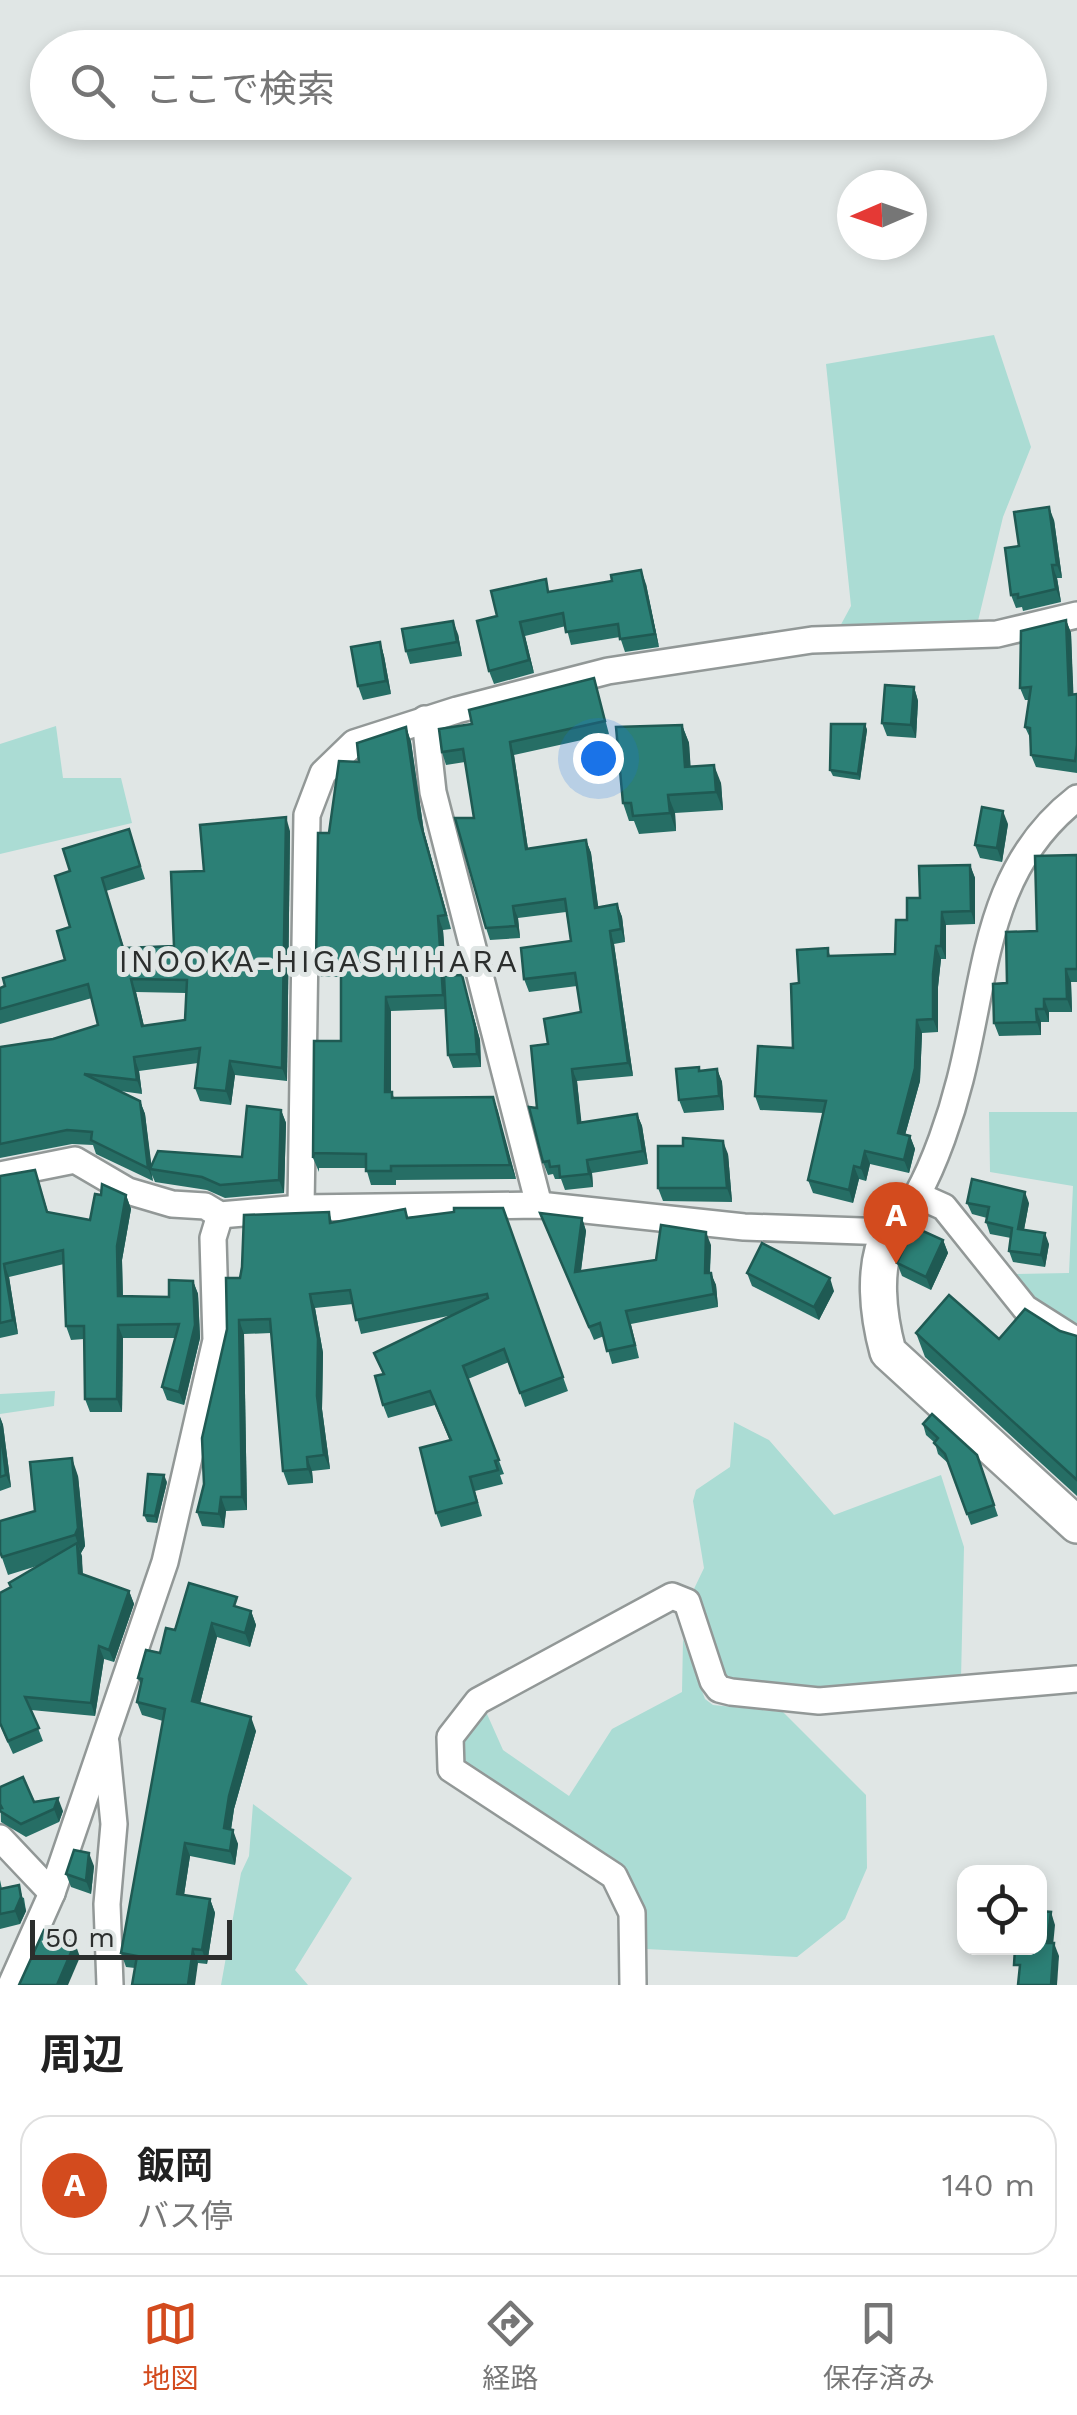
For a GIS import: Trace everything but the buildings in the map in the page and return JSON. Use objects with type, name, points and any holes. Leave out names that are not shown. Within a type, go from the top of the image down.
[{"type":"street","points":[[301,1208],[307,815],[323,774],[342,751],[425,719],[626,668],[812,640],[997,634],[1077,615]]},
{"type":"street","points":[[425,719],[432,792],[539,1204]]},
{"type":"street","points":[[1077,798],[1045,823],[1008,882],[993,929],[959,1084],[917,1195],[880,1252],[881,1326],[888,1352],[1077,1525]]},
{"type":"street","points":[[0,1175],[75,1160],[128,1192],[172,1204],[205,1206],[220,1215],[301,1208],[539,1204],[744,1227],[890,1232]]},
{"type":"street","points":[[917,1195],[944,1207],[1025,1308],[1077,1341]]},
{"type":"street","points":[[11,1985],[13,1956],[52,1894],[165,1562],[216,1340],[213,1238],[220,1215]]},
{"type":"street","points":[[634,1985],[632,1913],[614,1876],[451,1769],[450,1738],[478,1701],[672,1596],[687,1602],[719,1690],[820,1701],[1077,1679]]},
{"type":"street","points":[[106,1738],[113,1776],[114,1824],[107,1904],[110,1985]]},
{"type":"street","points":[[0,1838],[52,1894]]},
{"type":"green space","points":[[994,335],[1031,447],[1003,517],[977,625],[838,630],[851,606],[826,364]]},
{"type":"green space","points":[[56,726],[63,778],[121,778],[132,823],[0,854],[0,744]]},
{"type":"green space","points":[[989,1112],[1077,1112],[1077,1326],[1041,1305],[1012,1274],[1069,1273],[1073,1186],[990,1172]]},
{"type":"green space","points":[[55,1391],[54,1406],[0,1414],[0,1394]]},
{"type":"green space","points":[[734,1422],[769,1440],[834,1515],[941,1475],[964,1547],[961,1679],[833,1691],[733,1684],[722,1676],[693,1591],[704,1568],[693,1501],[696,1490],[730,1467]]},
{"type":"green space","points":[[683,1639],[705,1699],[713,1705],[783,1712],[866,1795],[867,1868],[845,1919],[797,1957],[646,1949],[631,1881],[613,1859],[464,1761],[463,1739],[483,1705],[503,1750],[569,1796],[612,1729],[682,1692]]},
{"type":"green space","points":[[253,1804],[352,1878],[295,1970],[308,1985],[221,1985],[241,1873],[249,1856]]},
{"type":"place","name":"飯岡","points":[[896,1264]]},
{"type":"district","name":"INOOKA-HIGASHIHARA","points":[[319,961]]}]
